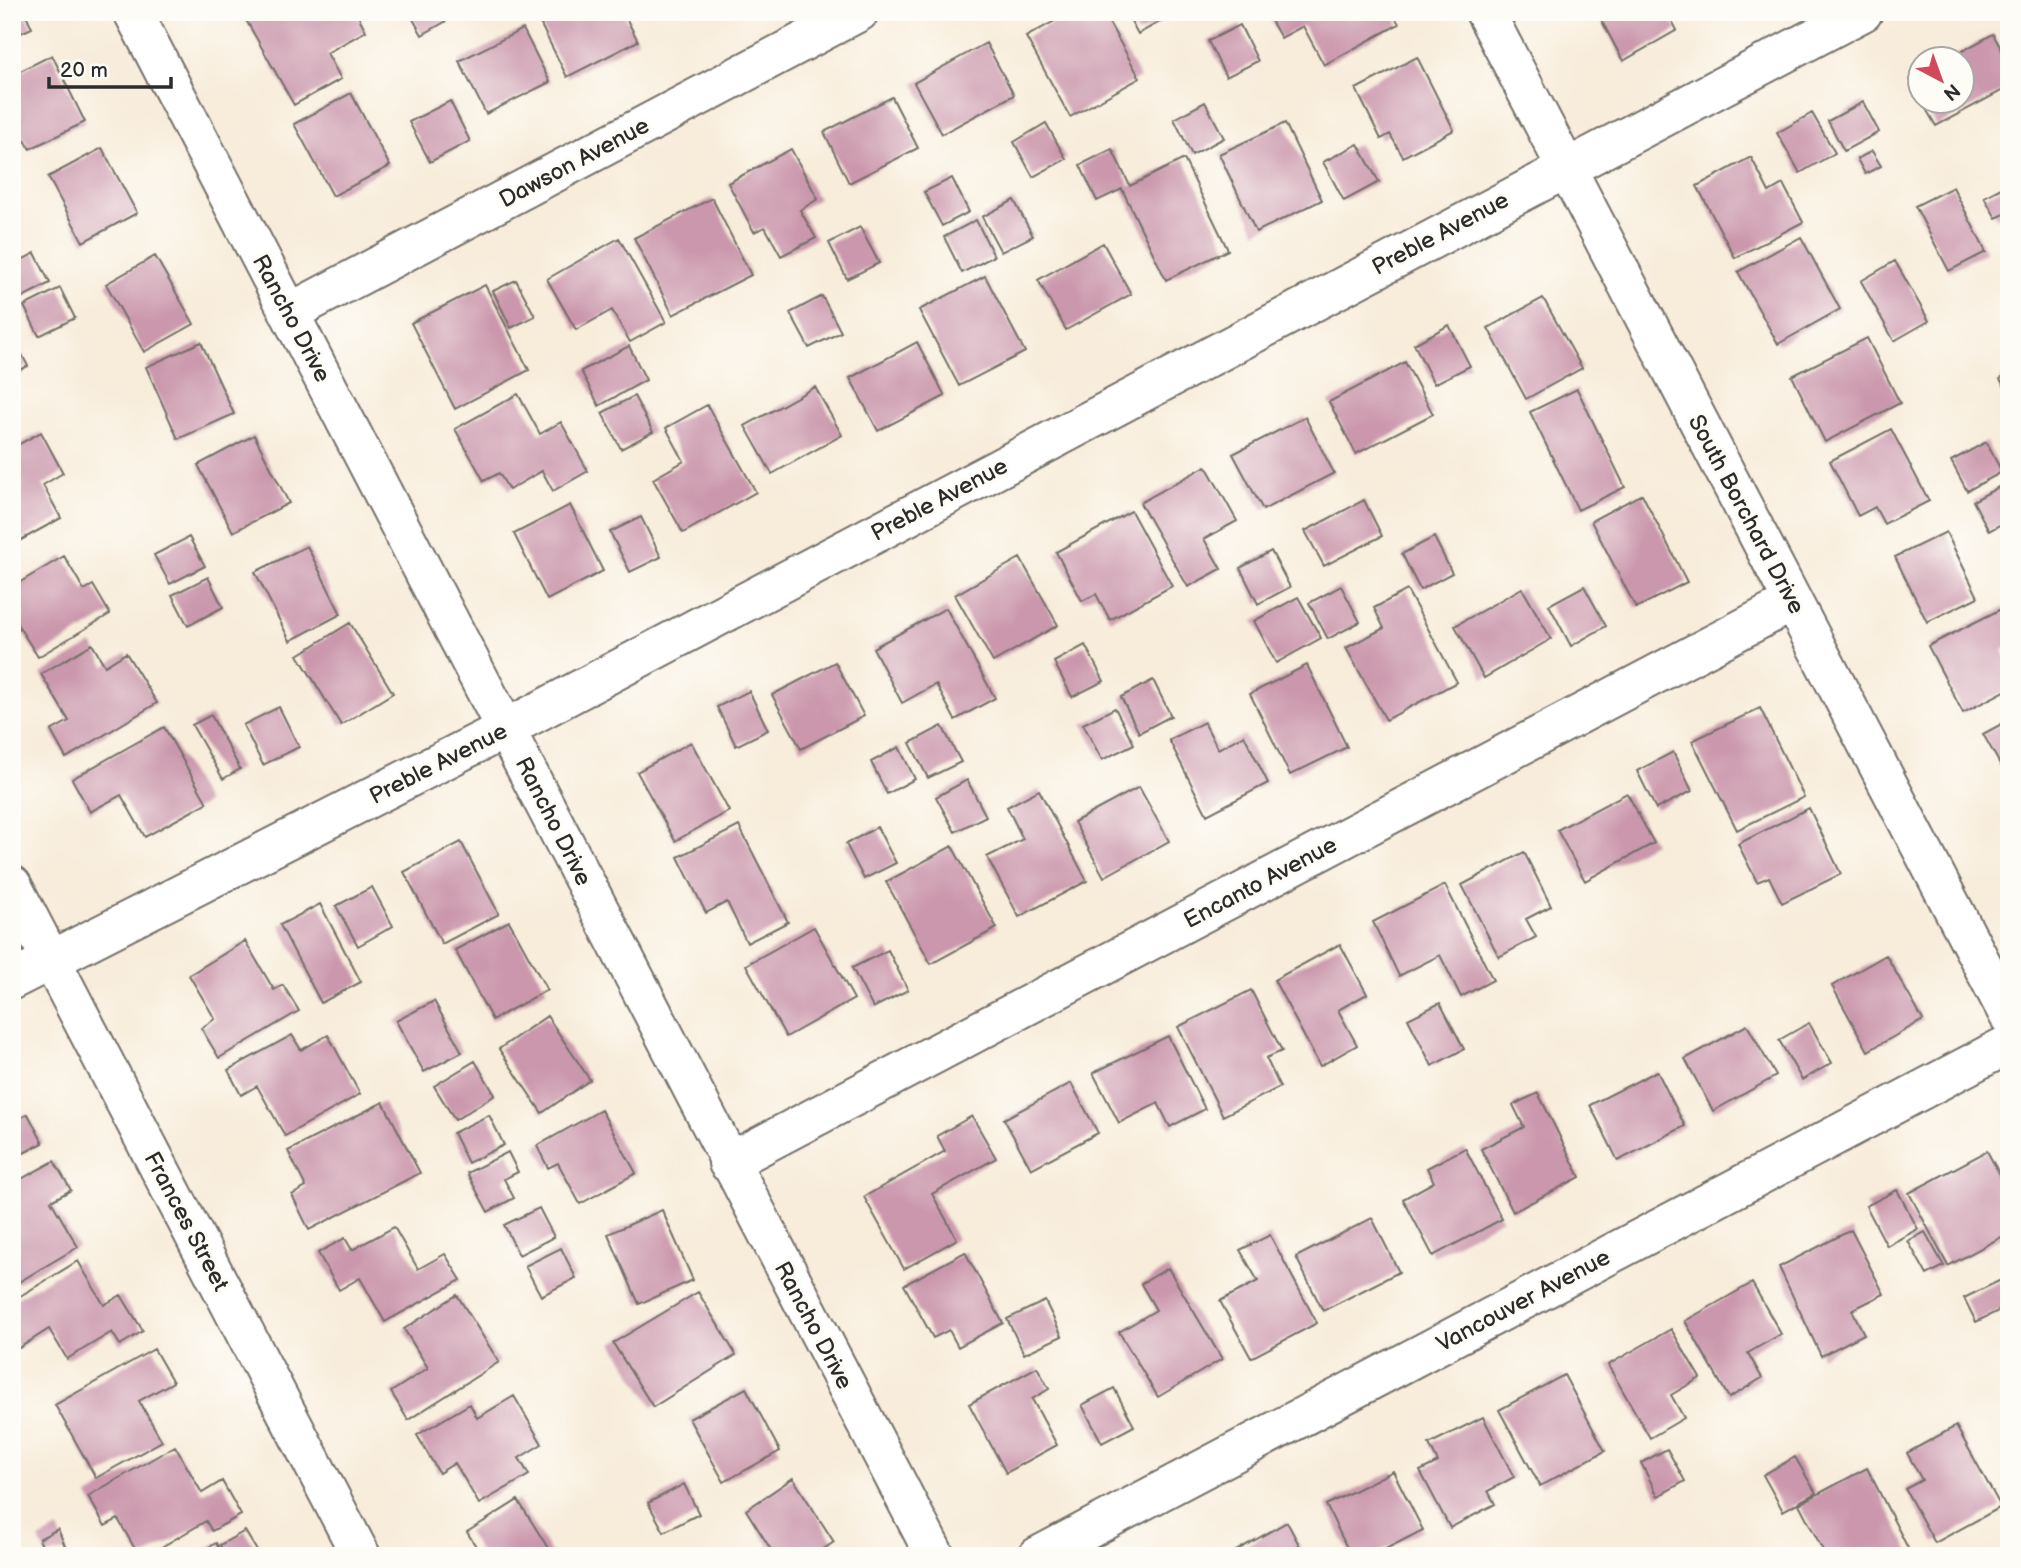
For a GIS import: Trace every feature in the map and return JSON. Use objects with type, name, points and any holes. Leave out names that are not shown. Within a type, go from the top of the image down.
[{"type":"street","name":"Rancho Drive","points":[[133,12],[507,728],[728,1163],[935,1556]]},
{"type":"street","name":"Dawson Avenue","points":[[289,313],[859,12]]},
{"type":"street","name":"South Borchard Drive","points":[[1485,12],[2009,1016]]},
{"type":"street","name":"Preble Avenue","points":[[12,980],[507,728],[1863,12]]},
{"type":"street","name":"Encanto Avenue","points":[[728,1163],[1793,602]]},
{"type":"street","name":"Frances Street","points":[[12,886],[361,1556]]},
{"type":"street","name":"Vancouver Avenue","points":[[1038,1556],[2009,1044]]},
{"type":"building","points":[[12,12],[25,12],[32,28],[12,37]]},
{"type":"building","points":[[255,12],[356,12],[366,31],[327,53],[341,79],[294,105],[245,18]]},
{"type":"building","points":[[409,12],[453,12],[455,16],[422,35]]},
{"type":"building","points":[[561,12],[623,12],[638,41],[567,77],[540,23]]},
{"type":"building","points":[[1071,12],[1103,12],[1140,78],[1070,117],[1026,37]]},
{"type":"building","points":[[1126,12],[1178,12],[1138,34]]},
{"type":"building","points":[[1266,12],[1392,12],[1399,24],[1324,65],[1303,26],[1281,38]]},
{"type":"building","points":[[1597,12],[1667,12],[1677,30],[1623,61]]},
{"type":"building","points":[[1720,12],[1742,12],[1725,21]]},
{"type":"building","points":[[1240,25],[1258,61],[1226,77],[1208,41]]},
{"type":"building","points":[[523,29],[550,82],[486,114],[459,61]]},
{"type":"building","points":[[1993,34],[2009,63],[2009,87],[1976,105],[1976,46],[1971,46]]},
{"type":"building","points":[[986,43],[1014,95],[942,134],[914,83]]},
{"type":"building","points":[[52,55],[85,122],[30,149],[12,117],[12,75]]},
{"type":"building","points":[[1417,57],[1454,130],[1403,157],[1390,134],[1381,139],[1356,89]]},
{"type":"building","points":[[351,93],[390,166],[333,196],[294,124]]},
{"type":"building","points":[[892,97],[918,148],[849,183],[824,132]]},
{"type":"building","points":[[450,101],[470,141],[430,162],[409,122]]},
{"type":"building","points":[[1205,102],[1224,138],[1192,155],[1174,119]]},
{"type":"building","points":[[1863,102],[1879,132],[1844,151],[1828,121]]},
{"type":"building","points":[[1812,113],[1835,153],[1800,173],[1777,133]]},
{"type":"building","points":[[1930,116],[1955,116],[1936,126]]},
{"type":"building","points":[[1046,123],[1066,159],[1033,177],[1014,142]]},
{"type":"building","points":[[1285,123],[1322,200],[1256,232],[1219,154]]},
{"type":"building","points":[[1358,144],[1379,182],[1344,201],[1323,162]]},
{"type":"building","points":[[102,148],[137,213],[83,242],[48,177]]},
{"type":"building","points":[[791,149],[818,199],[800,210],[816,238],[781,256],[765,227],[754,232],[728,183]]},
{"type":"building","points":[[1112,149],[1130,186],[1184,159],[1228,250],[1166,280],[1122,189],[1097,201],[1080,165]]},
{"type":"building","points":[[1872,151],[1881,166],[1865,174],[1857,159]]},
{"type":"building","points":[[1751,157],[1769,192],[1783,184],[1803,222],[1735,258],[1697,186]]},
{"type":"building","points":[[952,178],[969,212],[942,226],[924,192]]},
{"type":"building","points":[[2009,184],[2009,212],[1996,218],[1984,197]]},
{"type":"building","points":[[1953,187],[1986,252],[1949,271],[1915,206]]},
{"type":"building","points":[[712,198],[751,275],[673,315],[634,238]]},
{"type":"building","points":[[1014,200],[1033,236],[1001,252],[982,217]]},
{"type":"building","points":[[976,220],[994,256],[962,273],[944,237]]},
{"type":"building","points":[[860,227],[879,263],[847,279],[829,243]]},
{"type":"building","points":[[1801,237],[1840,309],[1778,344],[1738,272]]},
{"type":"building","points":[[619,238],[666,322],[630,342],[612,310],[576,330],[547,279]]},
{"type":"building","points":[[1103,243],[1131,294],[1066,330],[1038,280]]},
{"type":"building","points":[[35,253],[50,283],[15,301],[12,295],[12,265]]},
{"type":"building","points":[[155,256],[194,324],[144,352],[106,284]]},
{"type":"building","points":[[1895,261],[1929,321],[1894,341],[1861,281]]},
{"type":"building","points":[[985,276],[1025,352],[959,386],[919,310]]},
{"type":"building","points":[[516,280],[535,316],[511,328],[493,291]]},
{"type":"building","points":[[485,285],[529,370],[455,409],[411,323]]},
{"type":"building","points":[[60,288],[75,318],[39,336],[24,306]]},
{"type":"building","points":[[822,296],[841,332],[809,348],[790,313]]},
{"type":"building","points":[[1543,298],[1582,368],[1526,399],[1488,328]]},
{"type":"building","points":[[1449,325],[1470,366],[1434,384],[1414,344]]},
{"type":"building","points":[[12,336],[28,366],[12,374]]},
{"type":"building","points":[[1867,338],[1900,403],[1825,442],[1792,376]]},
{"type":"building","points":[[201,342],[234,414],[178,439],[146,367]]},
{"type":"building","points":[[917,342],[945,396],[878,431],[850,378]]},
{"type":"building","points":[[629,346],[646,380],[599,406],[581,371]]},
{"type":"building","points":[[1405,362],[1433,414],[1356,454],[1329,402]]},
{"type":"building","points":[[2009,374],[2009,394],[2000,379]]},
{"type":"building","points":[[815,387],[842,435],[772,474],[745,426]]},
{"type":"building","points":[[1577,389],[1625,487],[1578,510],[1530,412]]},
{"type":"building","points":[[518,394],[540,434],[561,422],[588,471],[553,491],[542,471],[509,490],[499,473],[484,481],[455,429]]},
{"type":"building","points":[[634,396],[653,432],[621,449],[602,413]]},
{"type":"building","points":[[707,405],[756,492],[683,533],[653,479],[684,461],[666,428]]},
{"type":"building","points":[[1305,417],[1334,473],[1263,510],[1233,454]]},
{"type":"building","points":[[1891,429],[1929,501],[1884,524],[1875,507],[1858,516],[1830,461]]},
{"type":"building","points":[[41,432],[63,473],[43,485],[61,518],[12,545],[12,448]]},
{"type":"building","points":[[254,435],[289,503],[233,532],[198,465]]},
{"type":"building","points":[[1986,442],[2002,472],[1967,491],[1951,461]]},
{"type":"building","points":[[1206,466],[1237,521],[1204,539],[1221,569],[1188,587],[1140,503]]},
{"type":"building","points":[[2008,482],[2009,520],[1989,531],[1973,501]]},
{"type":"building","points":[[1642,494],[1687,582],[1636,608],[1591,521]]},
{"type":"building","points":[[1364,500],[1382,536],[1324,566],[1305,531]]},
{"type":"building","points":[[570,505],[603,571],[547,600],[514,534]]},
{"type":"building","points":[[1131,511],[1172,586],[1110,620],[1096,594],[1082,601],[1056,552]]},
{"type":"building","points":[[641,517],[661,557],[630,572],[610,532]]},
{"type":"building","points":[[1946,532],[1978,597],[1927,622],[1895,557]]},
{"type":"building","points":[[189,537],[205,566],[170,584],[154,555]]},
{"type":"building","points":[[1434,537],[1452,573],[1420,590],[1402,554]]},
{"type":"building","points":[[307,546],[341,614],[290,641],[255,572]]},
{"type":"building","points":[[1271,551],[1290,587],[1258,604],[1240,568]]},
{"type":"building","points":[[64,556],[84,590],[93,585],[110,614],[38,657],[12,616],[12,587]]},
{"type":"building","points":[[1020,558],[1058,625],[993,662],[955,595]]},
{"type":"building","points":[[208,577],[223,607],[188,626],[172,595]]},
{"type":"building","points":[[1341,586],[1360,622],[1328,639],[1309,603]]},
{"type":"building","points":[[1584,586],[1606,626],[1571,646],[1549,605]]},
{"type":"building","points":[[1522,588],[1551,639],[1484,678],[1455,626]]},
{"type":"building","points":[[1407,590],[1457,682],[1386,720],[1346,648],[1384,628],[1374,608]]},
{"type":"building","points":[[1298,597],[1321,638],[1276,663],[1254,621]]},
{"type":"building","points":[[2009,605],[2009,647],[2003,650],[2009,662],[2009,689],[1963,713],[1928,646]]},
{"type":"building","points":[[946,608],[995,698],[955,720],[936,684],[902,703],[873,648]]},
{"type":"building","points":[[350,623],[393,693],[341,725],[298,655]]},
{"type":"building","points":[[92,644],[105,666],[126,653],[157,703],[66,758],[51,731],[69,721],[41,674]]},
{"type":"building","points":[[1085,645],[1104,681],[1072,697],[1054,662]]},
{"type":"building","points":[[835,662],[864,716],[801,749],[772,695]]},
{"type":"building","points":[[1307,665],[1347,747],[1290,775],[1250,694]]},
{"type":"building","points":[[1153,680],[1171,716],[1139,733],[1121,697]]},
{"type":"building","points":[[749,691],[768,730],[736,746],[717,707]]},
{"type":"building","points":[[279,707],[299,747],[263,765],[243,725]]},
{"type":"building","points":[[1115,708],[1134,744],[1102,760],[1083,724]]},
{"type":"building","points":[[1760,708],[1804,797],[1737,830],[1692,741]]},
{"type":"building","points":[[211,715],[240,769],[223,779],[192,725]]},
{"type":"building","points":[[2009,720],[2009,780],[1983,734]]},
{"type":"building","points":[[1204,722],[1218,749],[1244,735],[1268,783],[1207,815],[1169,740]]},
{"type":"building","points":[[942,726],[961,762],[928,778],[910,743]]},
{"type":"building","points":[[164,727],[207,803],[145,837],[121,795],[90,812],[72,779]]},
{"type":"building","points":[[691,742],[729,811],[675,841],[637,772]]},
{"type":"building","points":[[899,747],[915,779],[887,794],[871,762]]},
{"type":"building","points":[[1673,752],[1692,791],[1656,809],[1637,771]]},
{"type":"building","points":[[967,780],[986,816],[955,832],[936,797]]},
{"type":"building","points":[[1139,787],[1169,841],[1104,877],[1074,822]]},
{"type":"building","points":[[1039,790],[1087,881],[1019,917],[987,857],[1023,839],[1007,807]]},
{"type":"building","points":[[1627,793],[1654,843],[1585,881],[1557,830]]},
{"type":"building","points":[[1809,808],[1841,874],[1782,903],[1769,877],[1757,882],[1738,844]]},
{"type":"building","points":[[739,826],[788,922],[747,943],[727,902],[706,913],[678,857]]},
{"type":"building","points":[[877,827],[896,863],[864,879],[846,844]]},
{"type":"building","points":[[461,842],[499,914],[442,944],[404,872]]},
{"type":"building","points":[[952,846],[997,928],[931,964],[886,882]]},
{"type":"building","points":[[1524,852],[1551,906],[1526,919],[1536,937],[1499,957],[1462,885]]},
{"type":"building","points":[[1445,885],[1493,980],[1461,997],[1440,955],[1399,976],[1373,922]]},
{"type":"building","points":[[372,887],[393,926],[358,946],[336,906]]},
{"type":"building","points":[[320,904],[361,982],[321,1003],[280,925]]},
{"type":"building","points":[[509,921],[547,990],[492,1020],[455,950]]},
{"type":"building","points":[[814,927],[854,999],[786,1037],[746,965]]},
{"type":"building","points":[[245,941],[274,990],[283,985],[299,1011],[219,1058],[201,1028],[215,1019],[189,975]]},
{"type":"building","points":[[1340,944],[1367,994],[1338,1010],[1357,1045],[1320,1066],[1274,980]]},
{"type":"building","points":[[888,950],[908,990],[873,1008],[852,968]]},
{"type":"building","points":[[1886,955],[1923,1020],[1868,1051],[1832,986]]},
{"type":"building","points":[[1251,990],[1282,1051],[1266,1058],[1280,1087],[1223,1116],[1178,1027]]},
{"type":"building","points":[[434,1001],[462,1052],[424,1072],[396,1021]]},
{"type":"building","points":[[1440,1003],[1464,1049],[1432,1066],[1408,1019]]},
{"type":"building","points":[[547,1016],[590,1080],[542,1113],[499,1049]]},
{"type":"building","points":[[1809,1023],[1832,1063],[1802,1080],[1779,1040]]},
{"type":"building","points":[[1747,1025],[1776,1076],[1713,1111],[1685,1059]]},
{"type":"building","points":[[292,1035],[301,1050],[328,1035],[360,1094],[285,1136],[257,1086],[241,1095],[228,1070]]},
{"type":"building","points":[[1168,1036],[1205,1109],[1170,1127],[1158,1103],[1119,1123],[1093,1073]]},
{"type":"building","points":[[475,1061],[495,1095],[455,1120],[434,1086]]},
{"type":"building","points":[[1657,1071],[1685,1126],[1618,1161],[1590,1105]]},
{"type":"building","points":[[1071,1083],[1098,1133],[1031,1169],[1004,1119]]},
{"type":"building","points":[[1538,1093],[1580,1177],[1513,1212],[1481,1149],[1524,1127],[1513,1105]]},
{"type":"building","points":[[383,1102],[420,1173],[309,1230],[292,1195],[306,1187],[288,1151]]},
{"type":"building","points":[[601,1110],[636,1173],[580,1204],[558,1163],[548,1168],[537,1146]]},
{"type":"building","points":[[28,1114],[43,1143],[12,1159],[12,1122]]},
{"type":"building","points":[[489,1115],[504,1145],[468,1163],[453,1133]]},
{"type":"building","points":[[972,1116],[996,1158],[932,1194],[957,1239],[904,1269],[864,1197],[945,1151],[937,1136]]},
{"type":"building","points":[[1465,1148],[1502,1219],[1433,1256],[1403,1199],[1434,1182],[1427,1168]]},
{"type":"building","points":[[1987,1151],[2009,1192],[2009,1233],[1948,1266],[1909,1193]]},
{"type":"building","points":[[508,1152],[518,1172],[504,1179],[514,1198],[488,1212],[467,1173]]},
{"type":"building","points":[[54,1161],[71,1190],[51,1201],[78,1247],[12,1286],[12,1184]]},
{"type":"building","points":[[1897,1190],[1918,1229],[1887,1246],[1866,1206]]},
{"type":"building","points":[[539,1208],[554,1237],[519,1255],[504,1225]]},
{"type":"building","points":[[662,1210],[693,1280],[639,1304],[608,1234]]},
{"type":"building","points":[[1372,1218],[1399,1272],[1323,1311],[1296,1257]]},
{"type":"building","points":[[394,1227],[418,1269],[445,1254],[461,1280],[385,1322],[360,1278],[339,1290],[318,1253],[345,1238],[352,1250]]},
{"type":"building","points":[[1851,1230],[1884,1294],[1852,1310],[1864,1334],[1821,1356],[1779,1267]]},
{"type":"building","points":[[1925,1232],[1944,1266],[1927,1275],[1908,1241]]},
{"type":"building","points":[[1270,1235],[1317,1323],[1251,1358],[1220,1301],[1258,1281],[1240,1250]]},
{"type":"building","points":[[561,1248],[576,1278],[541,1296],[525,1266]]},
{"type":"building","points":[[965,1252],[1003,1323],[958,1347],[949,1330],[933,1338],[904,1285]]},
{"type":"building","points":[[78,1261],[104,1305],[121,1295],[143,1331],[120,1345],[112,1332],[67,1359],[49,1329],[19,1348],[12,1337],[12,1301]]},
{"type":"building","points":[[1168,1268],[1222,1359],[1158,1397],[1119,1332],[1156,1310],[1141,1284]]},
{"type":"building","points":[[2009,1276],[2009,1328],[2000,1310],[1976,1322],[1964,1298]]},
{"type":"building","points":[[1752,1283],[1781,1334],[1748,1353],[1762,1378],[1729,1398],[1685,1321]]},
{"type":"building","points":[[698,1292],[736,1355],[653,1407],[613,1343]]},
{"type":"building","points":[[457,1295],[499,1362],[408,1420],[391,1392],[428,1368],[404,1329]]},
{"type":"building","points":[[1045,1301],[1062,1336],[1024,1354],[1007,1319]]},
{"type":"building","points":[[1671,1329],[1700,1378],[1671,1395],[1684,1418],[1650,1438],[1608,1365]]},
{"type":"building","points":[[154,1349],[173,1382],[139,1401],[162,1441],[96,1478],[55,1405]]},
{"type":"building","points":[[1037,1367],[1049,1389],[1032,1399],[1057,1445],[1006,1473],[969,1404]]},
{"type":"building","points":[[1564,1375],[1605,1451],[1540,1486],[1499,1410]]},
{"type":"building","points":[[746,1388],[780,1451],[724,1482],[689,1419]]},
{"type":"building","points":[[1114,1388],[1134,1426],[1102,1443],[1082,1405]]},
{"type":"building","points":[[514,1396],[542,1444],[519,1458],[529,1475],[479,1504],[455,1463],[439,1473],[417,1435],[470,1404],[477,1418]]},
{"type":"building","points":[[1483,1417],[1514,1477],[1488,1491],[1495,1504],[1450,1528],[1420,1471],[1438,1462],[1429,1444]]},
{"type":"building","points":[[1956,1426],[2001,1507],[1935,1543],[1905,1489],[1922,1480],[1907,1453]]},
{"type":"building","points":[[175,1446],[202,1493],[222,1481],[241,1515],[212,1531],[206,1521],[146,1556],[139,1556],[118,1519],[105,1526],[88,1496]]},
{"type":"building","points":[[1667,1449],[1685,1481],[1658,1496],[1641,1463]]},
{"type":"building","points":[[1795,1457],[1816,1493],[1783,1511],[1763,1475]]},
{"type":"building","points":[[1867,1468],[1912,1556],[1826,1556],[1799,1504]]},
{"type":"building","points":[[1393,1471],[1423,1530],[1372,1556],[1351,1556],[1326,1505]]},
{"type":"building","points":[[793,1478],[834,1542],[813,1556],[775,1556],[746,1510]]},
{"type":"building","points":[[684,1484],[699,1514],[664,1532],[648,1503]]},
{"type":"building","points":[[518,1500],[553,1556],[482,1556],[467,1532]]},
{"type":"building","points":[[1287,1522],[1305,1556],[1227,1556]]},
{"type":"building","points":[[58,1529],[67,1551],[46,1556],[39,1539]]},
{"type":"building","points":[[245,1531],[257,1551],[248,1556],[226,1556],[220,1545]]},
{"type":"building","points":[[216,1543],[223,1556],[194,1556]]}]
